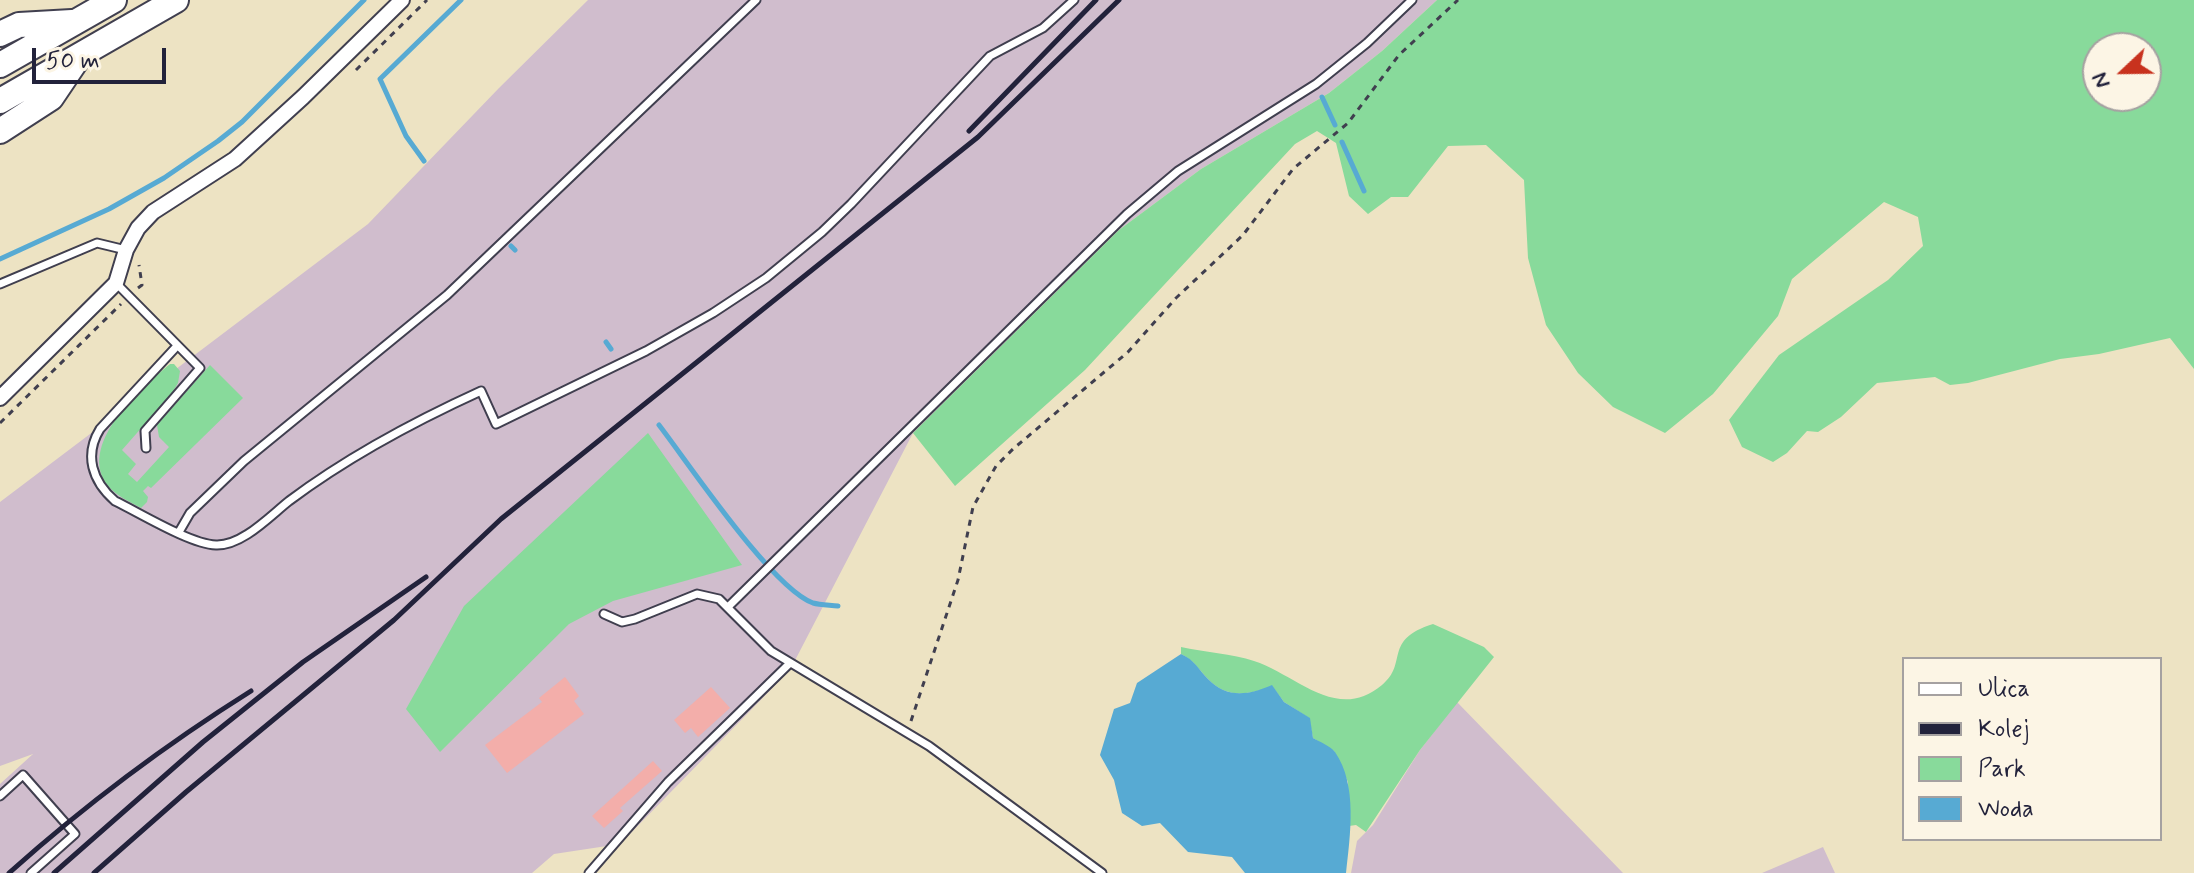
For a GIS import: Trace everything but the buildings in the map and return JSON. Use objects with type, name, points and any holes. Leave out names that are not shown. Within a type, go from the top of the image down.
[{"type":"highway","points":[[0,65],[114,0]]},
{"type":"highway","points":[[0,101],[176,0]]},
{"type":"highway","points":[[0,34],[19,25],[78,21]]},
{"type":"highway","points":[[0,131],[51,98],[77,59]]},
{"type":"street","points":[[0,398],[116,283],[126,250],[138,228],[153,212],[235,159],[402,0]]},
{"type":"lane","points":[[179,532],[190,513],[244,461],[447,295],[756,0]]},
{"type":"lane","points":[[177,346],[100,429],[91,452],[96,479],[103,491],[115,501],[214,545],[234,540],[344,463],[433,413],[481,391],[496,424],[646,351],[713,313],[766,278],[822,232],[990,56],[1043,28],[1074,0]]},
{"type":"lane","points":[[729,606],[1136,206],[1178,171],[1316,84],[1367,43],[1412,0]]},
{"type":"lane","points":[[0,284],[97,243],[126,250]]},
{"type":"lane","points":[[116,283],[200,368],[145,431],[146,448]]},
{"type":"lane","points":[[604,614],[622,622],[697,594],[709,595],[729,606],[771,651],[789,664],[907,732],[1102,873]]},
{"type":"lane","points":[[589,873],[668,782],[789,664]]},
{"type":"lane","points":[[0,796],[23,775],[75,834],[31,873]]},
{"type":"path","points":[[907,732],[958,580],[973,507],[996,466],[1128,352],[1176,298],[1243,235],[1293,169],[1348,123],[1399,55],[1458,0]]},
{"type":"path","points":[[0,423],[118,306]]},
{"type":"shaded area","points":[[588,0],[1437,0],[1382,51],[1329,93],[1201,169],[1119,230],[913,433],[790,670],[620,844],[554,854],[532,873],[0,873],[0,784],[33,754],[0,766],[0,502],[368,224]]},
{"type":"shaded area","points":[[1457,702],[1623,873],[1351,873],[1357,841],[1373,825],[1420,750]]},
{"type":"shaded area","points":[[1823,847],[1835,873],[1762,873]]},
{"type":"green space","points":[[1437,0],[2194,0],[2194,369],[2170,338],[2099,354],[2060,359],[1968,383],[1950,385],[1935,377],[1877,383],[1841,417],[1818,432],[1807,431],[1787,453],[1773,462],[1742,447],[1729,420],[1779,355],[1888,280],[1923,246],[1918,217],[1884,202],[1792,279],[1778,316],[1713,394],[1665,433],[1613,407],[1578,373],[1546,325],[1528,258],[1524,180],[1486,145],[1448,146],[1408,197],[1391,197],[1368,214],[1349,196],[1336,143],[1317,131],[1295,144],[1085,370],[955,486],[913,433],[1119,230],[1201,169],[1329,93],[1382,51]]},
{"type":"green space","points":[[170,364],[180,371],[178,383],[122,450],[136,464],[128,474],[137,482],[169,447],[159,437],[157,425],[210,365],[243,398],[151,488],[148,486],[143,491],[148,497],[141,508],[109,487],[101,471],[100,454],[105,437],[129,403]]},
{"type":"green space","points":[[648,433],[742,565],[613,601],[569,624],[440,752],[406,709],[464,606]]},
{"type":"green space","points":[[1433,624],[1484,647],[1494,657],[1420,750],[1366,832],[1356,825],[1349,826],[1348,782],[1334,751],[1313,738],[1309,718],[1284,702],[1272,686],[1247,693],[1223,690],[1181,654],[1181,647],[1254,661],[1317,692],[1333,698],[1349,699],[1365,695],[1382,685],[1390,677],[1398,652],[1407,637]]},
{"type":"water","points":[[1181,654],[1223,690],[1247,693],[1272,685],[1284,702],[1310,718],[1313,738],[1335,752],[1347,780],[1351,811],[1346,873],[1245,873],[1232,857],[1188,852],[1160,823],[1142,826],[1122,813],[1114,780],[1100,755],[1114,709],[1130,703],[1137,683]]},
{"type":"waterway","points":[[0,259],[109,209],[164,178],[218,141],[242,122],[364,0]]},
{"type":"waterway","points":[[424,161],[406,136],[380,79],[461,0]]},
{"type":"waterway","points":[[1322,97],[1335,125]]},
{"type":"waterway","points":[[1342,142],[1364,191]]},
{"type":"waterway","points":[[511,246],[515,250]]},
{"type":"waterway","points":[[606,342],[611,349]]},
{"type":"waterway","points":[[659,425],[732,523],[776,574],[796,593],[813,603],[838,606]]},
{"type":"railway","points":[[969,131],[1096,0]]},
{"type":"railway","points":[[94,873],[186,792],[394,620],[501,519],[978,137],[1119,0]]},
{"type":"railway","points":[[54,873],[203,742],[303,662],[426,577]]},
{"type":"railway","points":[[9,873],[126,777],[251,691]]}]
